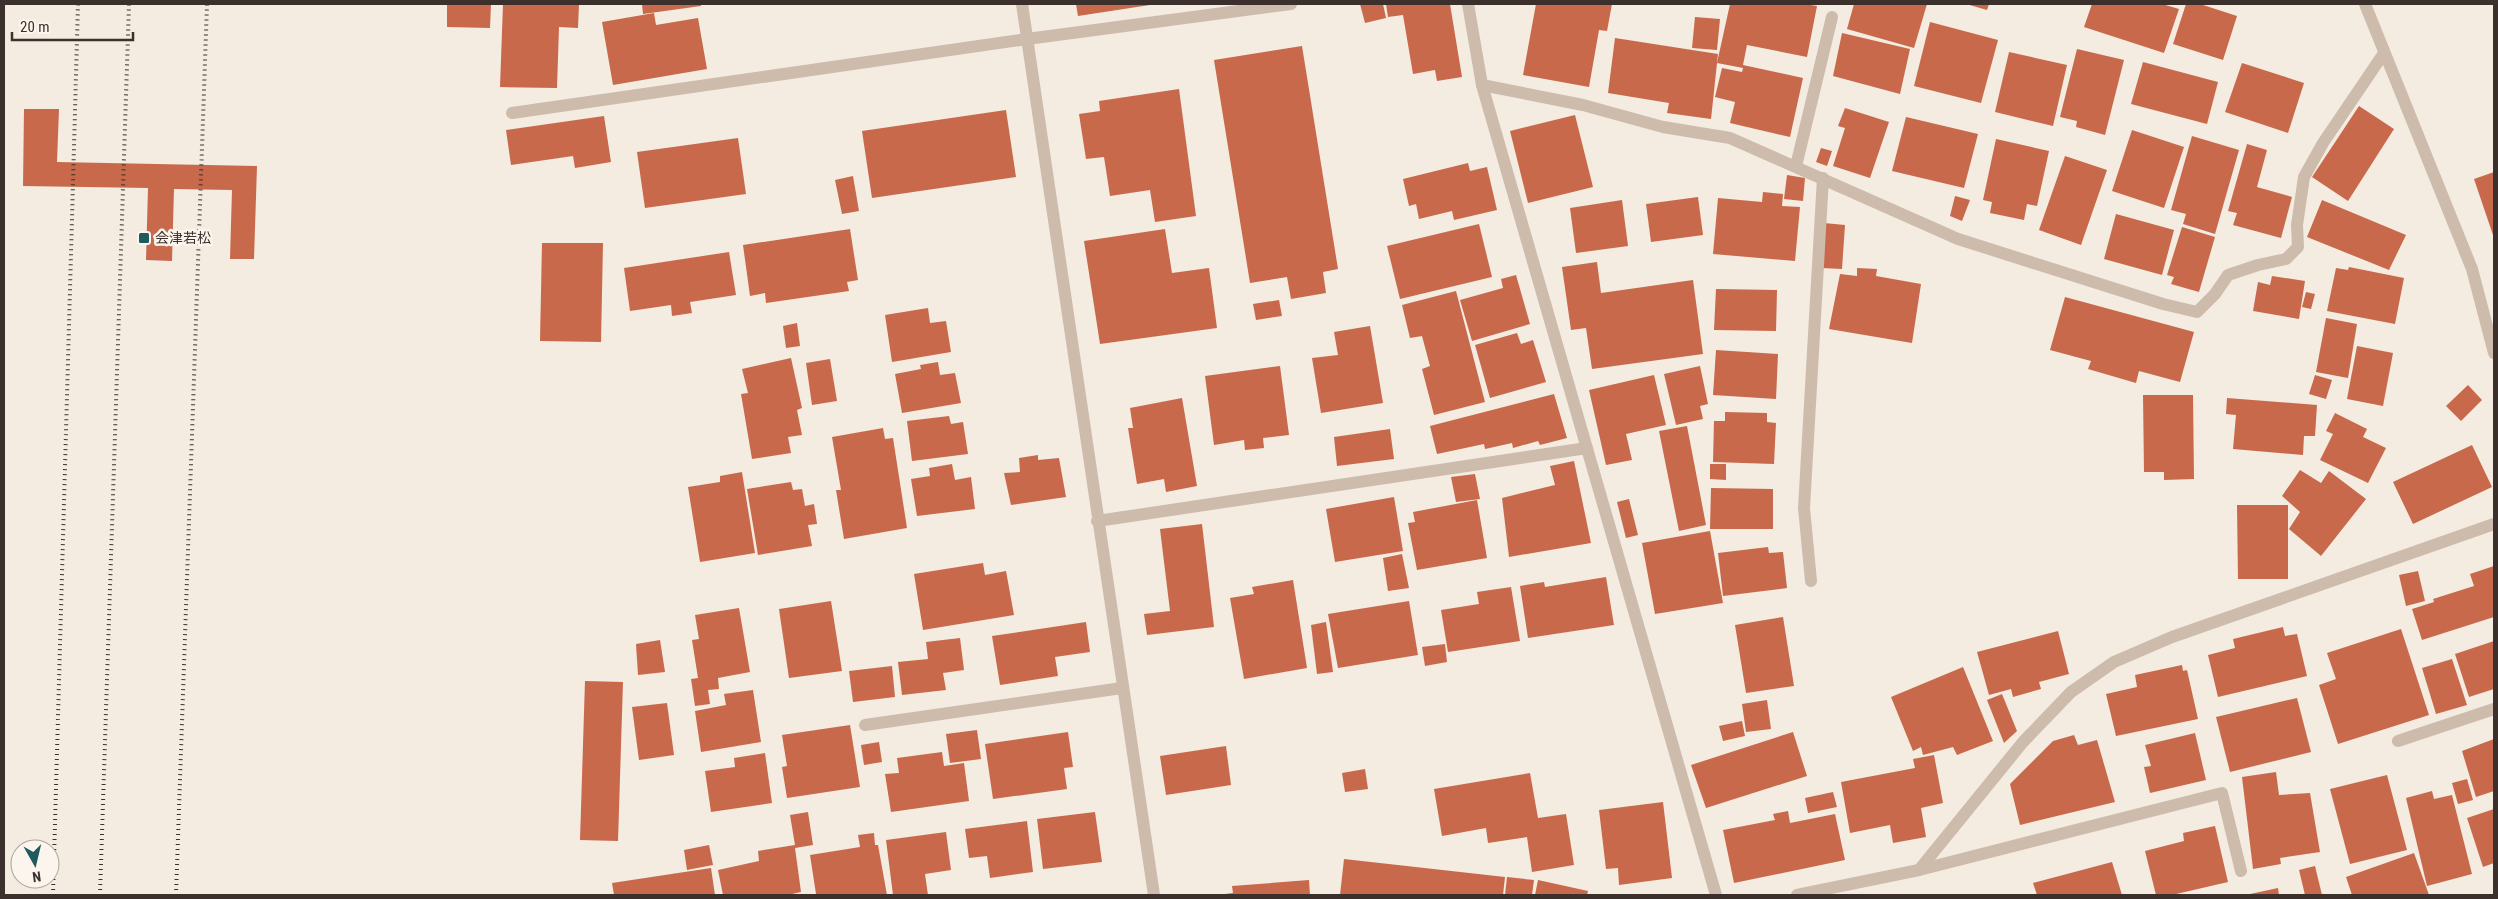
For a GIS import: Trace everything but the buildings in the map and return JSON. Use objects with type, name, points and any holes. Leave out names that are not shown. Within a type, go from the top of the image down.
[{"type":"street","points":[[1022,4],[1097,521],[1154,895]]},
{"type":"street","points":[[512,113],[1027,39],[1291,4]]},
{"type":"street","points":[[1468,4],[1482,85],[1716,895]]},
{"type":"street","points":[[2365,4],[2472,269],[2494,353]]},
{"type":"street","points":[[1796,166],[1832,17]]},
{"type":"street","points":[[1482,85],[1583,105],[1663,127],[1730,138],[1958,239],[2163,304],[2197,312],[2215,294],[2228,275],[2258,265],[2286,259],[2298,247],[2297,225],[2304,177],[2322,143],[2384,53]]},
{"type":"street","points":[[1811,581],[1804,508],[1823,178]]},
{"type":"street","points":[[1097,521],[1587,448]]},
{"type":"street","points":[[1919,870],[2023,742],[2071,692],[2114,662],[2172,637],[2494,524]]},
{"type":"street","points":[[865,724],[1122,688]]},
{"type":"street","points":[[2398,741],[2494,709]]},
{"type":"street","points":[[1797,895],[1919,870],[2222,793],[2241,871]]},
{"type":"railway","points":[[53,895],[78,4]]},
{"type":"railway","points":[[100,895],[129,4]]},
{"type":"railway","points":[[176,895],[207,4]]},
{"type":"place","name":"会津若松","points":[[144,238]]}]
